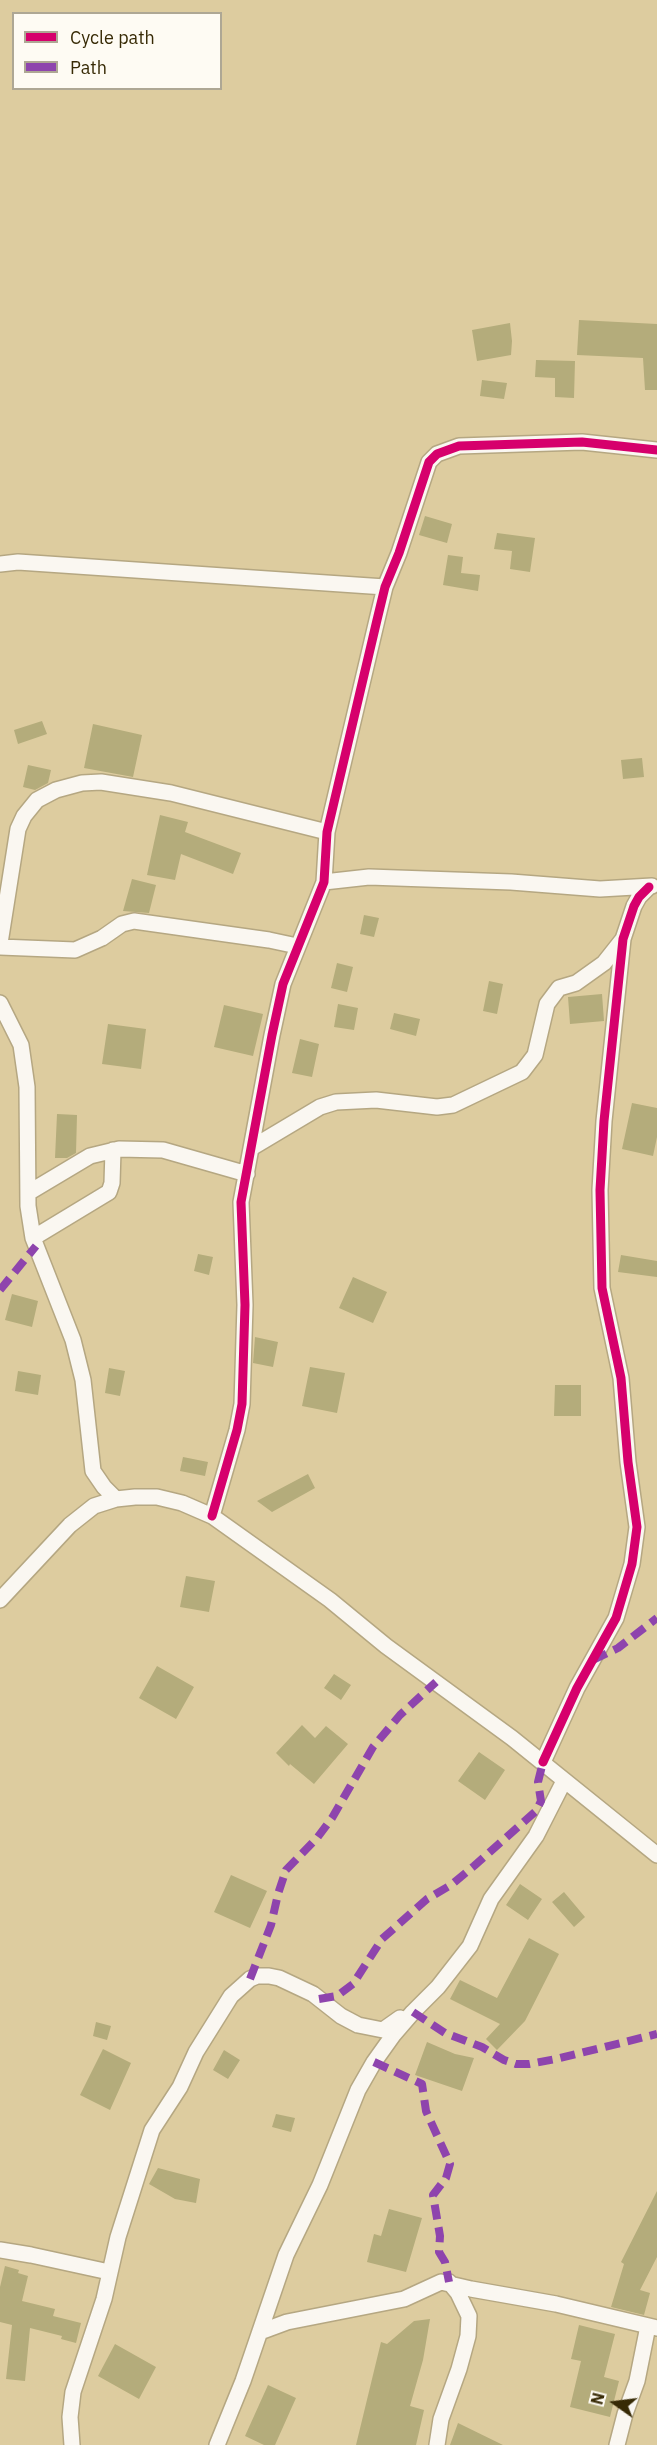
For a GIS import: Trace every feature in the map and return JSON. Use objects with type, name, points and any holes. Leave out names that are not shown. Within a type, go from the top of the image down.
[{"type":"street","points":[[212,1516],[237,1430],[242,1404],[245,1305],[241,1202],[283,984],[324,882],[327,832],[385,587],[399,553],[429,462],[437,453],[459,446],[582,442],[657,450]]},
{"type":"street","points":[[0,564],[18,562],[385,587]]},
{"type":"street","points":[[297,946],[134,921],[122,924],[102,938],[75,950],[0,945],[18,829],[24,816],[37,800],[56,790],[82,783],[101,782],[171,793],[327,832]]},
{"type":"street","points":[[324,882],[390,878],[511,882],[600,889],[653,885]]},
{"type":"street","points":[[543,1762],[577,1688],[616,1618],[632,1564],[637,1527],[628,1462],[621,1378],[602,1288],[600,1190],[604,1121],[623,939],[639,897],[653,885]]},
{"type":"street","points":[[253,1147],[320,1107],[336,1102],[376,1100],[437,1107],[453,1105],[522,1072],[535,1055],[547,1004],[559,988],[576,983],[604,963],[623,939]]},
{"type":"street","points":[[0,1003],[21,1045],[27,1087],[29,1219],[33,1238],[73,1340],[83,1380],[93,1471],[116,1499]]},
{"type":"street","points":[[28,1193],[90,1156],[113,1150],[163,1150],[247,1174]]},
{"type":"street","points":[[33,1238],[109,1192],[112,1183],[113,1150]]},
{"type":"street","points":[[0,1600],[70,1525],[94,1506],[116,1499],[157,1497],[182,1503],[212,1516],[330,1600],[386,1647],[543,1762],[657,1855]]},
{"type":"street","points":[[217,2445],[260,2332],[286,2255],[320,2185],[358,2090],[374,2062],[413,2012],[438,1987],[470,1946],[491,1899],[536,1836],[564,1781]]},
{"type":"street","points":[[72,2445],[70,2417],[73,2392],[104,2299],[118,2237],[152,2130],[172,2100],[196,2052],[240,1986],[256,1976],[279,1978],[314,1994],[348,2020],[372,2029],[387,2029],[413,2012]]},
{"type":"street","points":[[0,2250],[109,2272]]},
{"type":"street","points":[[260,2332],[287,2322],[404,2300],[441,2282],[556,2304],[653,2327],[617,2445]]},
{"type":"street","points":[[437,2445],[441,2419],[468,2336],[469,2316],[458,2293],[449,2282]]},
{"type":"building","points":[[579,320],[657,324],[657,390],[645,390],[643,358],[577,355]]},
{"type":"building","points":[[510,323],[511,355],[477,361],[472,330]]},
{"type":"building","points":[[536,360],[575,361],[574,398],[555,397],[555,378],[535,377]]},
{"type":"building","points":[[482,380],[507,383],[504,399],[480,396]]},
{"type":"building","points":[[425,516],[452,524],[447,543],[419,535]]},
{"type":"building","points":[[497,533],[535,538],[530,572],[510,569],[512,551],[494,549]]},
{"type":"building","points":[[448,555],[463,557],[461,573],[480,575],[478,591],[443,585]]},
{"type":"building","points":[[42,721],[47,734],[18,744],[14,730]]},
{"type":"building","points":[[93,724],[142,735],[133,777],[84,768]]},
{"type":"building","points":[[642,758],[644,777],[623,779],[621,760]]},
{"type":"building","points":[[28,765],[51,770],[48,783],[35,790],[23,787]]},
{"type":"building","points":[[160,815],[188,822],[185,832],[241,853],[233,874],[181,854],[175,880],[147,875]]},
{"type":"building","points":[[132,879],[156,885],[149,913],[123,911]]},
{"type":"building","points":[[364,915],[379,918],[374,937],[360,934]]},
{"type":"building","points":[[337,963],[353,967],[347,992],[331,988]]},
{"type":"building","points":[[489,981],[503,984],[497,1014],[483,1011]]},
{"type":"building","points":[[602,994],[604,1021],[570,1024],[568,997]]},
{"type":"building","points":[[338,1004],[358,1008],[354,1030],[334,1027]]},
{"type":"building","points":[[224,1005],[263,1014],[253,1056],[214,1047]]},
{"type":"building","points":[[394,1013],[420,1019],[416,1036],[390,1029]]},
{"type":"building","points":[[108,1024],[146,1029],[141,1069],[102,1064]]},
{"type":"building","points":[[300,1039],[319,1044],[312,1077],[292,1073]]},
{"type":"building","points":[[632,1103],[657,1108],[657,1137],[653,1156],[622,1149]]},
{"type":"building","points":[[57,1114],[77,1115],[76,1153],[67,1158],[55,1158]]},
{"type":"building","points":[[198,1254],[213,1257],[209,1275],[194,1271]]},
{"type":"building","points":[[621,1255],[657,1261],[657,1277],[618,1272]]},
{"type":"building","points":[[353,1277],[387,1292],[373,1323],[339,1308]]},
{"type":"building","points":[[12,1294],[38,1301],[32,1327],[5,1320]]},
{"type":"building","points":[[255,1337],[278,1342],[273,1367],[253,1363]]},
{"type":"building","points":[[310,1367],[345,1373],[337,1413],[302,1406]]},
{"type":"building","points":[[109,1368],[125,1371],[120,1396],[105,1393]]},
{"type":"building","points":[[18,1371],[41,1375],[38,1395],[15,1391]]},
{"type":"building","points":[[555,1385],[581,1385],[581,1416],[554,1416]]},
{"type":"building","points":[[183,1457],[208,1462],[205,1476],[180,1471]]},
{"type":"building","points":[[308,1474],[315,1488],[272,1512],[257,1501]]},
{"type":"building","points":[[186,1576],[215,1581],[209,1612],[180,1607]]},
{"type":"building","points":[[157,1666],[194,1687],[176,1719],[139,1698]]},
{"type":"building","points":[[334,1674],[351,1685],[341,1700],[324,1688]]},
{"type":"building","points":[[302,1725],[315,1738],[326,1726],[348,1744],[314,1784],[290,1764],[289,1766],[276,1753]]},
{"type":"building","points":[[479,1752],[505,1770],[485,1800],[458,1781]]},
{"type":"building","points":[[231,1875],[267,1891],[250,1928],[214,1912]]},
{"type":"building","points":[[520,1884],[542,1899],[528,1920],[506,1905]]},
{"type":"building","points":[[564,1892],[585,1917],[574,1927],[552,1902]]},
{"type":"building","points":[[529,1938],[559,1954],[525,2021],[497,2050],[486,2039],[500,2024],[450,1999],[460,1980],[497,1998]]},
{"type":"building","points":[[96,2022],[111,2026],[107,2040],[93,2036]]},
{"type":"building","points":[[427,2042],[455,2054],[474,2058],[462,2091],[415,2075]]},
{"type":"building","points":[[103,2049],[131,2063],[110,2110],[80,2095]]},
{"type":"building","points":[[224,2050],[240,2060],[228,2079],[213,2070]]},
{"type":"building","points":[[276,2114],[295,2118],[291,2132],[272,2127]]},
{"type":"building","points":[[158,2168],[200,2179],[196,2203],[175,2199],[149,2184]]},
{"type":"building","points":[[657,2191],[657,2257],[640,2290],[650,2293],[644,2315],[611,2307],[624,2264],[621,2262]]},
{"type":"building","points":[[389,2209],[422,2218],[406,2272],[367,2262],[374,2234],[381,2236]]},
{"type":"building","points":[[5,2266],[19,2270],[18,2273],[28,2276],[22,2301],[55,2309],[53,2316],[81,2323],[76,2343],[61,2339],[62,2336],[30,2328],[25,2381],[6,2379],[12,2325],[0,2322],[0,2287]]},
{"type":"building","points":[[430,2319],[423,2360],[410,2406],[424,2410],[416,2445],[356,2445],[381,2342],[387,2344],[414,2321]]},
{"type":"building","points":[[579,2325],[615,2334],[604,2377],[619,2381],[610,2417],[570,2407],[581,2361],[571,2359]]},
{"type":"building","points":[[115,2344],[156,2367],[139,2399],[98,2376]]},
{"type":"building","points":[[268,2385],[296,2398],[275,2445],[264,2445],[245,2436]]},
{"type":"building","points":[[458,2423],[503,2445],[450,2445]]},
{"type":"marked path","points":[[0,1290],[36,1246]]},
{"type":"marked path","points":[[593,1660],[618,1648],[657,1618]]},
{"type":"marked path","points":[[250,1979],[271,1925],[286,1870],[317,1838],[332,1818],[373,1747],[400,1715],[436,1682]]},
{"type":"marked path","points":[[319,1999],[337,1996],[353,1984],[382,1939],[427,1899],[451,1885],[474,1866],[536,1811],[541,1801],[538,1782],[543,1762]]},
{"type":"marked path","points":[[413,2012],[445,2033],[482,2047],[516,2064],[556,2059],[657,2034]]},
{"type":"marked path","points":[[374,2062],[422,2084],[426,2111],[450,2164],[446,2178],[433,2195],[440,2236],[439,2252],[445,2262],[449,2282]]},
{"type":"cycle path","points":[[212,1516],[237,1430],[242,1404],[245,1305],[241,1202],[272,1035],[283,984],[324,882],[327,832],[385,587],[399,553],[429,462],[437,454],[459,446],[582,442],[657,450]]},
{"type":"cycle path","points":[[543,1762],[577,1688],[616,1618],[632,1564],[637,1527],[628,1462],[621,1378],[602,1288],[600,1190],[604,1121],[623,939],[634,906],[649,887]]}]
